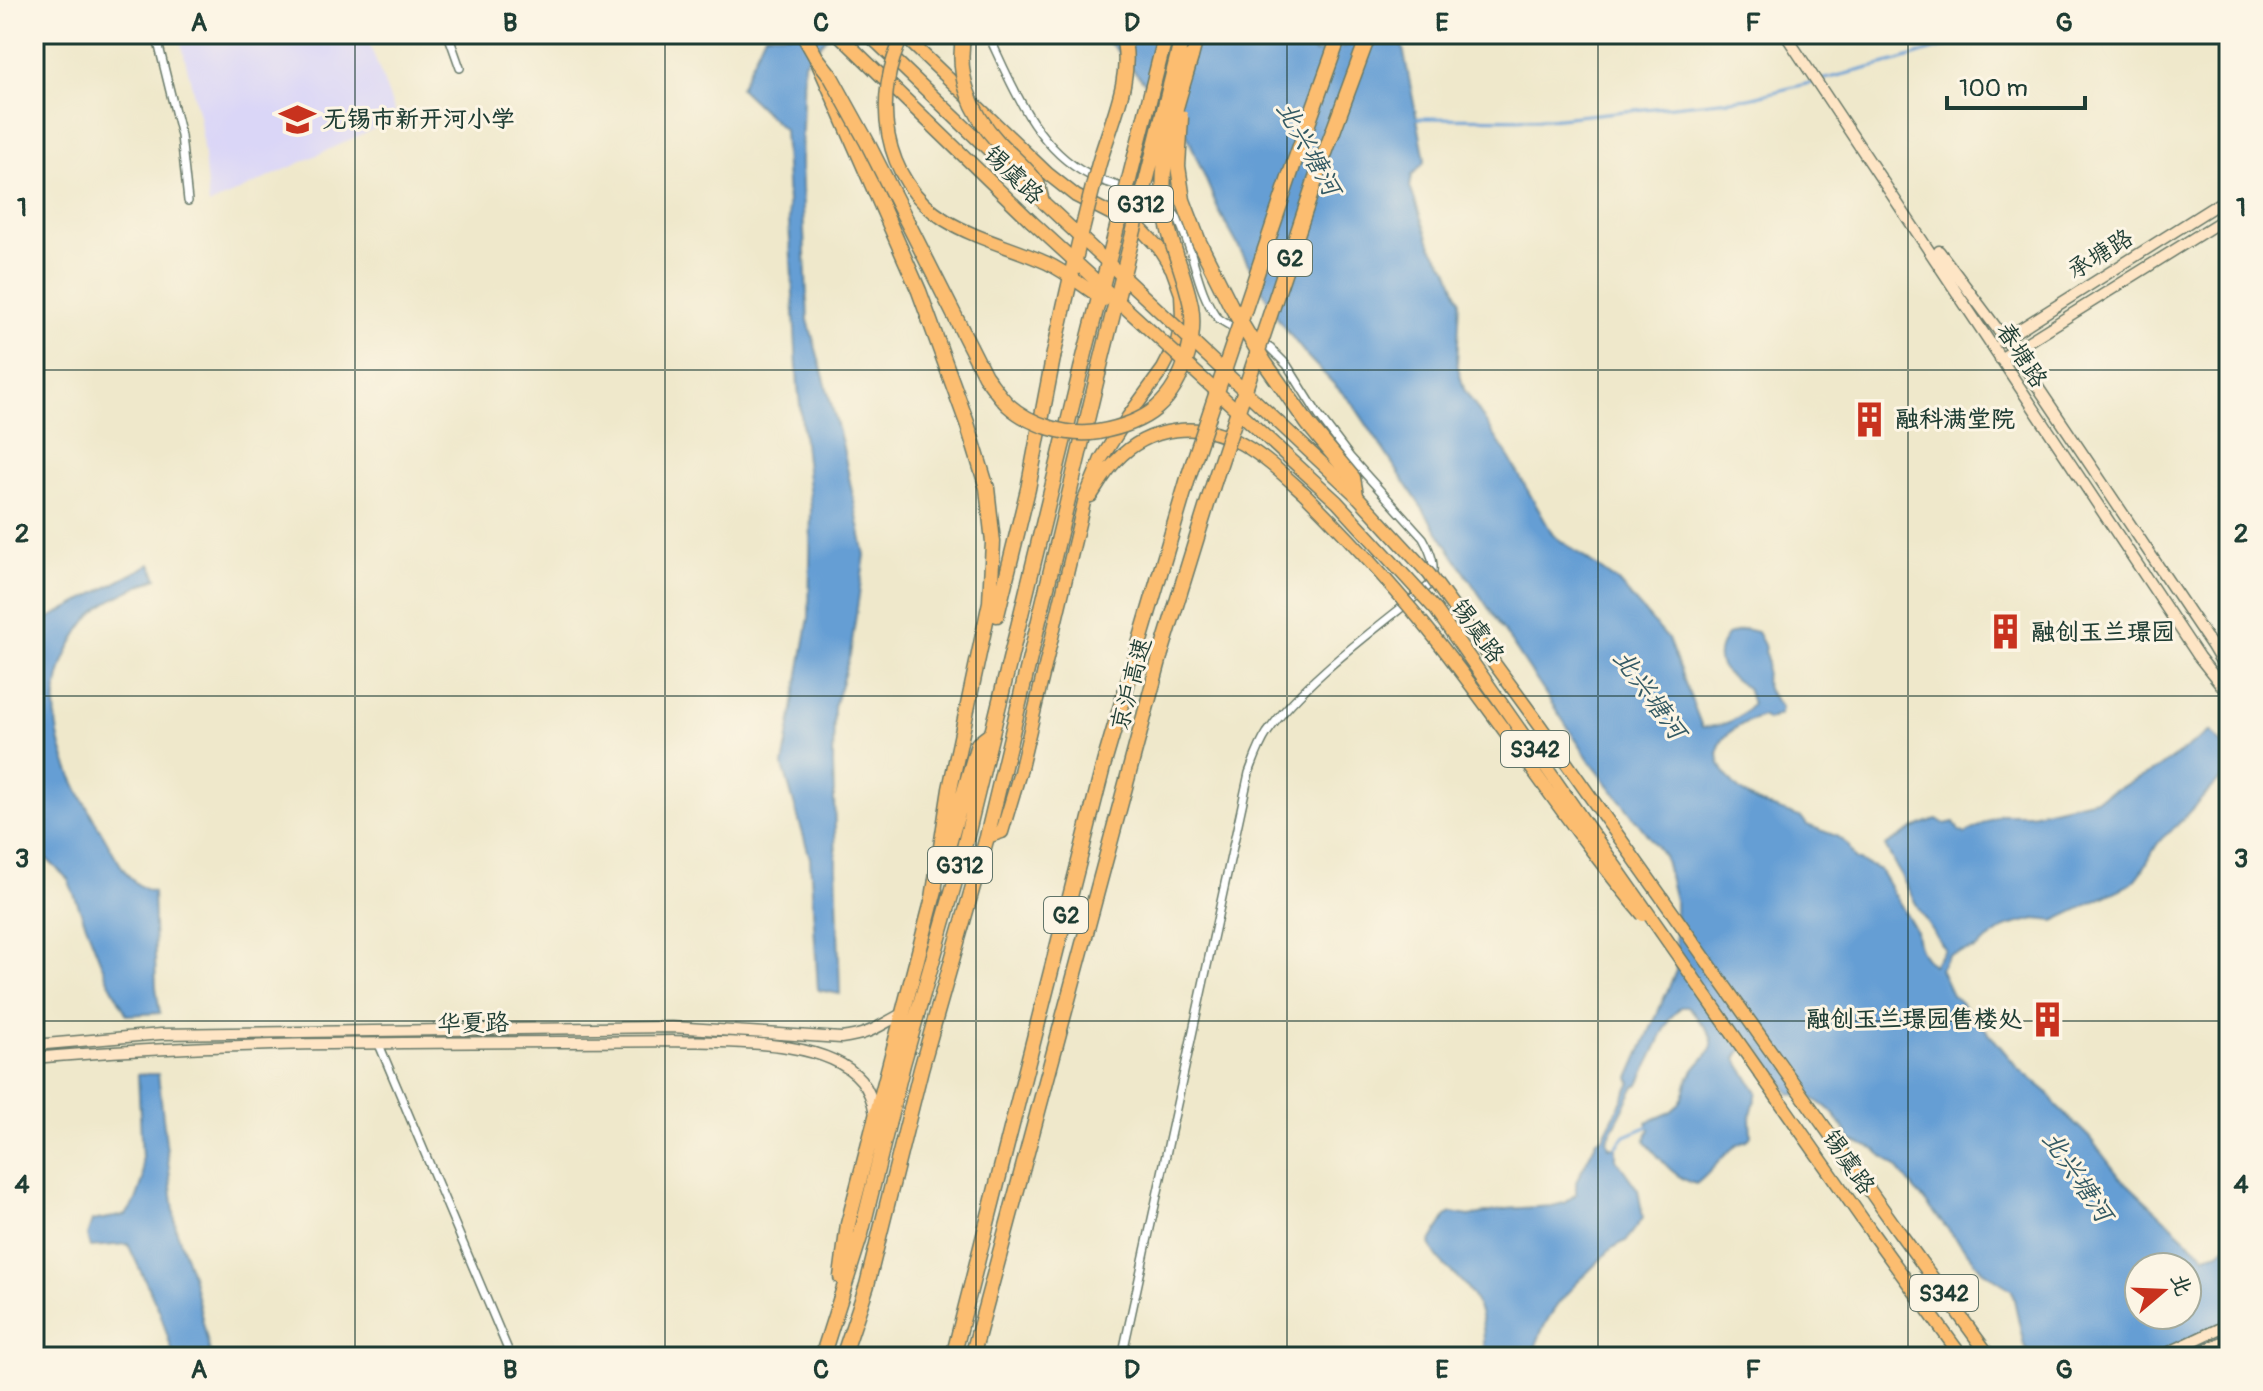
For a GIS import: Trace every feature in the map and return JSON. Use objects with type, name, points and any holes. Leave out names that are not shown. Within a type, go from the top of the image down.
[{"type":"highway","points":[[803,34],[919,291],[987,488],[993,542],[990,602],[950,789],[933,898]]},
{"type":"highway","points":[[964,34],[961,76],[975,110],[995,139],[1037,183],[1042,201]]},
{"type":"highway","points":[[967,716],[986,660],[1028,489],[1053,358],[1094,180],[1123,83],[1122,34]]},
{"type":"highway","name":"G312","points":[[822,1357],[861,1234],[903,1064],[960,864],[1166,34]]},
{"type":"highway","name":"G312","points":[[843,1357],[867,1285],[921,1069],[987,837],[1183,34]]},
{"type":"highway","points":[[816,57],[830,75],[867,142],[985,376],[1008,405],[1033,422],[1059,431],[1093,433],[1121,428],[1148,415],[1168,399],[1180,380],[1193,336],[1191,307],[1164,202],[1163,162],[1197,34]]},
{"type":"highway","name":"京沪高速","points":[[953,1357],[1104,763],[1189,475],[1340,34]]},
{"type":"highway","name":"京沪高速","points":[[972,1357],[1160,657],[1214,482],[1318,172],[1369,34]]},
{"type":"highway","points":[[1191,57],[1179,128],[1178,166],[1183,200],[1199,242],[1231,306],[1265,363],[1308,424],[1353,478],[1356,495]]},
{"type":"highway","points":[[836,1314],[848,1224],[933,898],[978,744],[991,734]]},
{"type":"main road","name":"锡虞路","points":[[838,34],[995,188],[1337,502],[1436,610],[1962,1357]]},
{"type":"main road","name":"锡虞路","points":[[868,34],[1356,495],[1429,574],[1990,1357]]},
{"type":"main road","points":[[987,837],[1002,832],[1020,772],[1085,498],[1101,459],[1163,369],[1177,342],[1182,318],[1181,294],[1172,269],[1159,248],[1141,229],[1076,196],[1048,174],[903,34],[889,67],[884,121],[891,150],[903,176],[919,198],[943,219],[1049,264],[1134,318]]},
{"type":"main road","points":[[1083,509],[1106,473],[1130,449],[1155,436],[1182,429],[1201,429],[1240,443],[1261,456],[1305,494],[1387,580],[1440,644],[1559,809],[1698,983]]},
{"type":"street","points":[[156,34],[181,136],[188,201]]},
{"type":"street","points":[[448,34],[460,68]]},
{"type":"street","points":[[988,34],[1022,105],[1044,139],[1088,175],[1149,196],[1166,205],[1178,218],[1207,301],[1219,319],[1270,348],[1287,365],[1319,416],[1350,457],[1423,538],[1431,552],[1435,570],[1431,584],[1314,682],[1288,708],[1265,735],[1249,773],[1122,1357]]},
{"type":"street","name":"春塘路","points":[[1785,34],[2013,350],[2229,675]]},
{"type":"street","name":"春塘路","points":[[1792,34],[1812,69]]},
{"type":"street","name":"春塘路","points":[[1831,96],[2000,359],[2199,657],[2229,695]]},
{"type":"street","name":"承塘路","points":[[1993,346],[2229,197]]},
{"type":"street","name":"承塘路","points":[[2000,359],[2229,216]]},
{"type":"street","name":"华夏路","points":[[34,1045],[161,1034],[672,1027],[841,1038],[861,1036],[879,1029],[902,1014]]},
{"type":"street","points":[[378,1032],[379,1045],[511,1357]]},
{"type":"street","name":"华夏路","points":[[34,1058],[161,1048],[672,1041],[785,1047],[824,1056],[845,1066],[862,1081],[872,1099],[876,1120]]},
{"type":"street","points":[[2159,1357],[2229,1324]]},
{"type":"street","points":[[2190,1357],[2229,1339]]},
{"type":"shaded area","name":"无锡市新开河小学","points":[[179,34],[366,34],[397,118],[209,205],[200,120]]},
{"type":"water","points":[[765,34],[830,34],[804,62],[801,163],[808,320],[842,443],[865,555],[850,655],[834,707],[840,994],[818,990],[810,858],[783,766],[809,617],[811,508],[798,386],[784,130],[740,88]]},
{"type":"water","name":"北兴塘河","points":[[1094,34],[1304,34],[1315,53],[1395,34],[1401,38],[1425,159],[1412,175],[1410,187],[1431,246],[1448,269],[1460,300],[1457,364],[1464,389],[1510,459],[1553,535],[1618,582],[1668,639],[1702,727],[1730,722],[1752,704],[1747,688],[1721,666],[1719,653],[1727,635],[1745,629],[1757,632],[1767,661],[1765,681],[1768,691],[1781,707],[1780,714],[1767,720],[1762,716],[1731,731],[1720,746],[1720,765],[1733,783],[1751,799],[1802,818],[1807,825],[1836,836],[1848,845],[1855,859],[1880,870],[1916,931],[1920,950],[1933,965],[1945,950],[1885,846],[1937,819],[1945,824],[1954,822],[1965,834],[2001,814],[2031,814],[2096,799],[2158,769],[2210,731],[2229,752],[2229,770],[2163,837],[2131,884],[2054,921],[2035,919],[2008,926],[1975,949],[1949,955],[1940,969],[1952,995],[1979,1021],[2018,1068],[2048,1093],[2089,1137],[2120,1177],[2200,1251],[2123,1251],[2123,1331],[2203,1331],[2203,1254],[2219,1252],[2229,1243],[2229,1357],[2032,1357],[2024,1345],[2012,1290],[1982,1270],[1897,1168],[1876,1150],[1851,1140],[1834,1114],[1819,1102],[1790,1094],[1759,1048],[1745,1049],[1736,1059],[1757,1092],[1750,1118],[1751,1136],[1727,1153],[1696,1184],[1680,1177],[1645,1141],[1650,1129],[1647,1122],[1676,1107],[1683,1097],[1688,1079],[1712,1046],[1708,1031],[1688,1007],[1681,1007],[1670,1018],[1639,1084],[1635,1086],[1607,1140],[1609,1147],[1616,1147],[1616,1159],[1638,1190],[1643,1218],[1626,1241],[1612,1248],[1564,1297],[1545,1324],[1533,1357],[1484,1357],[1484,1334],[1477,1304],[1465,1286],[1438,1258],[1430,1243],[1446,1216],[1452,1213],[1469,1216],[1507,1209],[1552,1206],[1564,1203],[1576,1194],[1576,1182],[1631,1083],[1629,1078],[1676,971],[1675,900],[1664,856],[1592,764],[1353,404],[1307,356],[1280,322],[1219,211],[1185,130],[1113,46]]},
{"type":"water","points":[[151,564],[157,578],[108,602],[83,626],[69,649],[55,698],[60,744],[89,811],[129,876],[144,889],[153,892],[156,987],[160,1013],[127,1015],[107,978],[68,879],[34,847],[34,626]]},
{"type":"water","points":[[138,1074],[158,1074],[176,1229],[192,1275],[211,1357],[174,1357],[160,1312],[128,1244],[90,1247],[87,1236],[92,1221],[126,1215],[136,1200],[143,1180]]},
{"type":"waterway","points":[[1821,80],[1898,61],[1985,34]]},
{"type":"waterway","points":[[1416,118],[1549,119],[1749,98],[1814,82]]},
{"type":"waterway","points":[[1616,1147],[1625,1136],[1649,1126]]},
{"type":"place","name":"无锡市新开河小学","points":[[297,119]]},
{"type":"place","name":"融科满堂院","points":[[1869,419]]},
{"type":"place","name":"融创玉兰璟园","points":[[2005,632]]},
{"type":"place","name":"融创玉兰璟园售楼处","points":[[2048,1019]]}]
